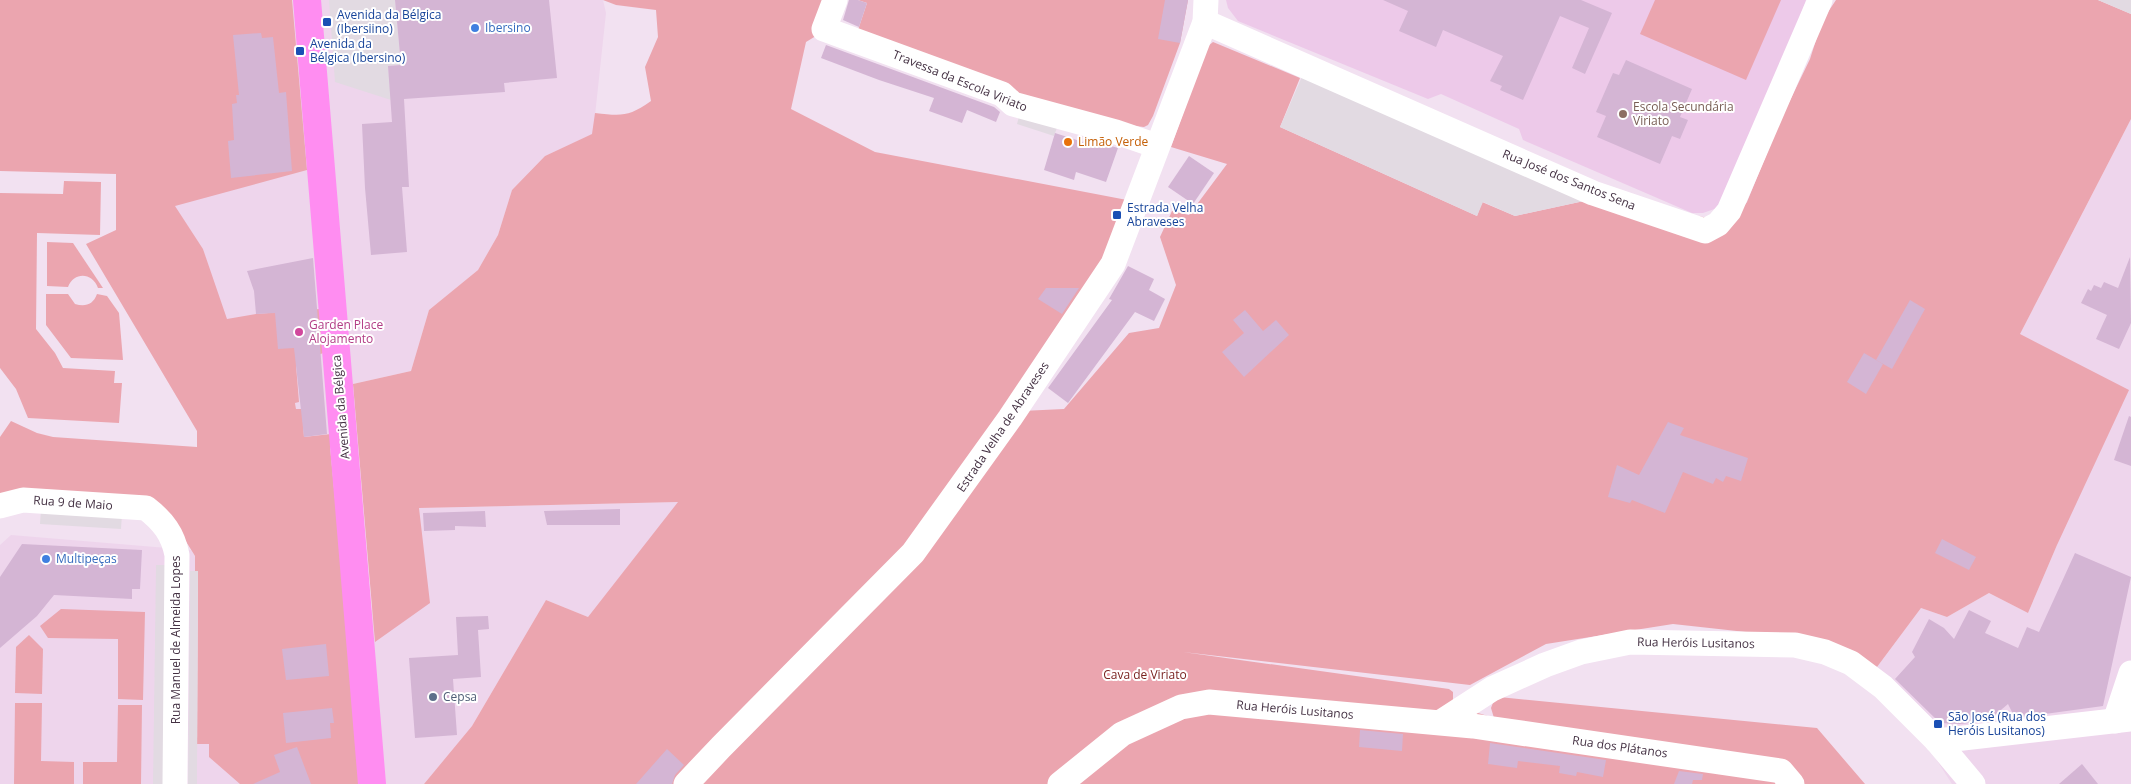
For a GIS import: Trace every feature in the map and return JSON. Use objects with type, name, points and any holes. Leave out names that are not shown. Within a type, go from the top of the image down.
[{"type":"main road","name":"Avenida da Bélgica","points":[[306,0],[372,784]]},
{"type":"street","name":"Travessa da Escola Viriato","points":[[835,0],[824,29],[1002,94],[1013,104],[1116,132],[1157,146]]},
{"type":"street","name":"Rua José dos Santos Sena","points":[[1206,11],[1592,193],[1705,231],[1718,224],[1729,211],[1820,3]]},
{"type":"street","name":"Estrada Velha de Abraveses","points":[[686,784],[721,746],[913,553],[956,496],[1113,264],[1206,11]]},
{"type":"street","name":"Rua 9 de Maio","points":[[0,506],[22,500],[146,508]]},
{"type":"street","name":"Rua Manuel de Almeida Lopes","points":[[146,508],[161,520],[170,532],[178,555],[175,784]]},
{"type":"street","name":"Rua Heróis Lusitanos","points":[[1060,784],[1122,734],[1181,707],[1209,702],[1441,722],[1492,689],[1545,665],[1581,652],[1630,642],[1795,645],[1825,652],[1852,663],[1883,687],[1937,741],[1974,784]]},
{"type":"street","points":[[1937,741],[2123,720],[2131,673]]},
{"type":"street","name":"Rua dos Plátanos","points":[[1441,722],[1781,771],[1792,784]]},
{"type":"shaded area","points":[[167,0],[603,0],[606,13],[593,134],[545,156],[512,190],[498,235],[478,270],[429,310],[411,371],[353,384],[356,434],[304,437],[301,409],[296,409],[295,402],[299,402],[247,390],[203,249],[174,206]]},
{"type":"shaded area","points":[[329,0],[395,0],[401,65],[388,66],[391,100],[335,82]]},
{"type":"shaded area","name":"Escola Secundária Viriato","points":[[1226,0],[1806,0],[1782,65],[1720,207],[1703,213],[1692,213],[1523,140],[1519,129],[1441,94],[1428,99],[1238,21],[1228,8]]},
{"type":"shaded area","points":[[2098,0],[2131,0],[2131,14]]},
{"type":"shaded area","points":[[1304,72],[1584,201],[1515,216],[1483,202],[1477,216],[1280,127]]},
{"type":"shaded area","points":[[1020,113],[1058,125],[1054,136],[1017,124]]},
{"type":"shaded area","points":[[2131,119],[2131,784],[1952,784],[1877,667],[1921,608],[1947,617],[1989,593],[2028,613],[2057,545],[2020,334]]},
{"type":"shaded area","points":[[679,502],[588,617],[546,600],[472,726],[424,784],[0,784],[0,545],[11,535],[191,550],[195,556],[197,743],[345,613],[373,610],[375,642],[419,508]]},
{"type":"shaded area","points":[[41,509],[122,514],[121,529],[40,524]]},
{"type":"shaded area","points":[[156,565],[169,565],[166,784],[153,784]]},
{"type":"shaded area","points":[[190,571],[198,571],[197,784],[188,784]]},
{"type":"green space","points":[[0,0],[292,0],[307,170],[175,206],[203,249],[227,319],[256,314],[320,309],[323,353],[296,365],[299,402],[295,403],[296,409],[302,409],[304,437],[331,434],[330,446],[362,784],[240,784],[209,757],[209,744],[197,744],[198,571],[195,571],[195,556],[172,519],[0,494],[0,437],[11,421],[37,433],[53,437],[197,447],[197,431],[86,244],[116,230],[116,174],[0,171]]},
{"type":"green space","name":"Cava de Viriato","points":[[603,0],[842,0],[834,25],[806,42],[791,109],[875,152],[1127,200],[1109,249],[1001,412],[1064,409],[1129,333],[1159,328],[1176,285],[1160,237],[1172,211],[1189,215],[1227,164],[1171,147],[1207,47],[1213,42],[1300,78],[1280,127],[1477,216],[1482,202],[1515,216],[1584,201],[1733,221],[1747,202],[1781,119],[1810,59],[1822,21],[1836,0],[2098,0],[2131,14],[2131,119],[2020,334],[2129,390],[2057,545],[2028,613],[1989,593],[1947,617],[1921,608],[1877,667],[1791,637],[1673,624],[1546,644],[1470,685],[1183,652],[1449,689],[1453,692],[1453,705],[1494,718],[1491,708],[1494,700],[1499,697],[1817,728],[1865,784],[424,784],[472,726],[546,600],[588,617],[678,502],[419,508],[430,603],[375,642],[353,384],[411,371],[429,310],[478,270],[498,235],[512,190],[545,156],[592,134],[595,113],[612,115],[630,113],[651,101],[645,67],[658,37],[656,10],[616,5]]},
{"type":"green space","points":[[858,0],[1188,0],[1180,43],[1153,116],[1148,125],[1144,127],[1126,125],[1024,99],[857,33],[867,3]]},
{"type":"green space","points":[[1655,0],[1781,0],[1746,80],[1640,34]]},
{"type":"green space","points":[[64,181],[101,182],[100,235],[37,233],[36,329],[55,353],[63,368],[115,371],[114,383],[122,383],[119,423],[28,418],[16,389],[0,368],[0,193],[63,194]]},
{"type":"green space","points":[[47,242],[73,243],[103,288],[98,288],[92,279],[83,276],[74,279],[68,287],[47,286]]},
{"type":"green space","points":[[46,294],[68,294],[75,304],[82,305],[91,303],[97,294],[107,296],[119,313],[123,360],[71,358],[46,325]]},
{"type":"green space","points":[[61,609],[145,612],[143,700],[118,699],[118,639],[48,638],[40,626]]},
{"type":"green space","points":[[29,635],[43,649],[42,694],[15,693],[16,647]]},
{"type":"green space","points":[[15,703],[42,703],[41,761],[74,762],[74,784],[14,784]]},
{"type":"green space","points":[[118,705],[142,705],[141,784],[83,784],[83,762],[117,762]]},
{"type":"building","points":[[395,0],[549,0],[557,78],[504,83],[505,92],[404,99],[409,187],[402,187],[407,252],[371,255],[362,124],[392,122],[388,66],[401,65]]},
{"type":"building","points":[[849,0],[867,3],[859,27],[843,20]]},
{"type":"building","points":[[1165,0],[1188,0],[1180,43],[1158,39]]},
{"type":"building","points":[[1383,0],[1581,0],[1612,13],[1585,74],[1572,68],[1589,28],[1560,16],[1523,100],[1500,90],[1502,86],[1490,81],[1503,56],[1443,30],[1436,47],[1399,31],[1408,11]]},
{"type":"building","points":[[261,33],[262,38],[273,37],[279,93],[286,92],[292,171],[231,178],[228,141],[234,140],[232,104],[237,103],[236,95],[239,95],[233,35]]},
{"type":"building","points":[[826,45],[994,107],[1000,112],[996,122],[967,110],[962,123],[929,111],[934,98],[821,58]]},
{"type":"building","points":[[1626,60],[1692,89],[1680,117],[1688,120],[1680,139],[1672,136],[1660,164],[1597,137],[1606,116],[1596,112],[1613,73],[1619,75]]},
{"type":"building","points":[[1055,133],[1083,142],[1085,138],[1118,148],[1106,182],[1076,172],[1074,180],[1044,170]]},
{"type":"building","points":[[1189,156],[1214,173],[1193,204],[1168,187]]},
{"type":"building","points":[[2130,257],[2131,323],[2119,349],[2096,339],[2107,315],[2081,303],[2088,289],[2091,291],[2094,285],[2101,288],[2104,282],[2118,288]]},
{"type":"building","points":[[313,258],[327,434],[304,437],[294,348],[278,349],[275,313],[256,314],[254,291],[247,271]]},
{"type":"building","points":[[1128,266],[1154,279],[1149,290],[1165,299],[1154,321],[1135,312],[1068,403],[1048,388],[1112,300],[1109,299]]},
{"type":"building","points":[[1046,288],[1079,288],[1062,314],[1038,299]]},
{"type":"building","points":[[1910,300],[1925,309],[1892,369],[1876,360]]},
{"type":"building","points":[[1245,310],[1263,331],[1276,320],[1289,335],[1244,377],[1222,352],[1244,333],[1233,320]]},
{"type":"building","points":[[1864,353],[1883,364],[1866,394],[1847,382]]},
{"type":"building","points":[[2129,416],[2131,417],[2131,466],[2114,460]]},
{"type":"building","points":[[1668,422],[1684,428],[1680,435],[1748,458],[1741,481],[1726,476],[1723,482],[1716,478],[1713,484],[1683,472],[1665,513],[1632,500],[1630,503],[1608,497],[1617,465],[1639,475]]},
{"type":"building","points":[[620,509],[620,525],[547,525],[544,511]]},
{"type":"building","points":[[485,511],[486,527],[455,526],[455,530],[424,531],[423,513]]},
{"type":"building","points":[[1942,539],[1976,557],[1969,570],[1935,553]]},
{"type":"building","points":[[22,544],[142,550],[140,589],[132,589],[132,599],[54,595],[37,616],[0,648],[0,577]]},
{"type":"building","points":[[2075,553],[2131,577],[2103,706],[2015,718],[2008,704],[1988,721],[1960,724],[1940,723],[1895,679],[1915,657],[1912,652],[1929,619],[1944,628],[1954,639],[1969,610],[1991,621],[1985,633],[2018,648],[2027,627],[2039,632]]},
{"type":"building","name":"Cepsa","points":[[488,616],[489,629],[478,630],[481,677],[453,679],[457,735],[415,738],[409,658],[458,655],[456,617]]},
{"type":"building","points":[[326,644],[329,676],[286,680],[282,649]]},
{"type":"building","points":[[332,708],[334,723],[330,723],[331,738],[286,743],[283,713]]},
{"type":"building","points":[[1360,730],[1403,734],[1402,751],[1359,747]]},
{"type":"building","points":[[1490,743],[1606,760],[1603,777],[1577,772],[1576,776],[1559,773],[1560,766],[1518,761],[1517,768],[1488,764]]},
{"type":"building","points":[[297,747],[311,784],[253,784],[280,772],[274,755]]},
{"type":"building","points":[[667,749],[684,765],[675,775],[672,784],[636,784]]},
{"type":"building","points":[[2082,764],[2098,784],[2059,784]]},
{"type":"building","points":[[1679,771],[1703,774],[1702,780],[1693,780],[1692,784],[1674,784]]},
{"type":"place","name":"Avenida da Bélgica (Ibersiino)","points":[[327,22]]},
{"type":"place","name":"Ibersino","points":[[475,28]]},
{"type":"place","name":"Avenida da Bélgica (Ibersino)","points":[[300,51]]},
{"type":"place","name":"Escola Secundária Viriato","points":[[1623,114]]},
{"type":"place","name":"Limão Verde","points":[[1068,142]]},
{"type":"place","name":"Estrada Velha Abraveses","points":[[1117,215]]},
{"type":"place","name":"Garden Place Alojamento","points":[[299,332]]},
{"type":"place","name":"Multipeças","points":[[46,559]]},
{"type":"place","name":"Cepsa","points":[[433,697]]},
{"type":"place","name":"São José (Rua dos Heróis Lusitanos)","points":[[1938,724]]}]
